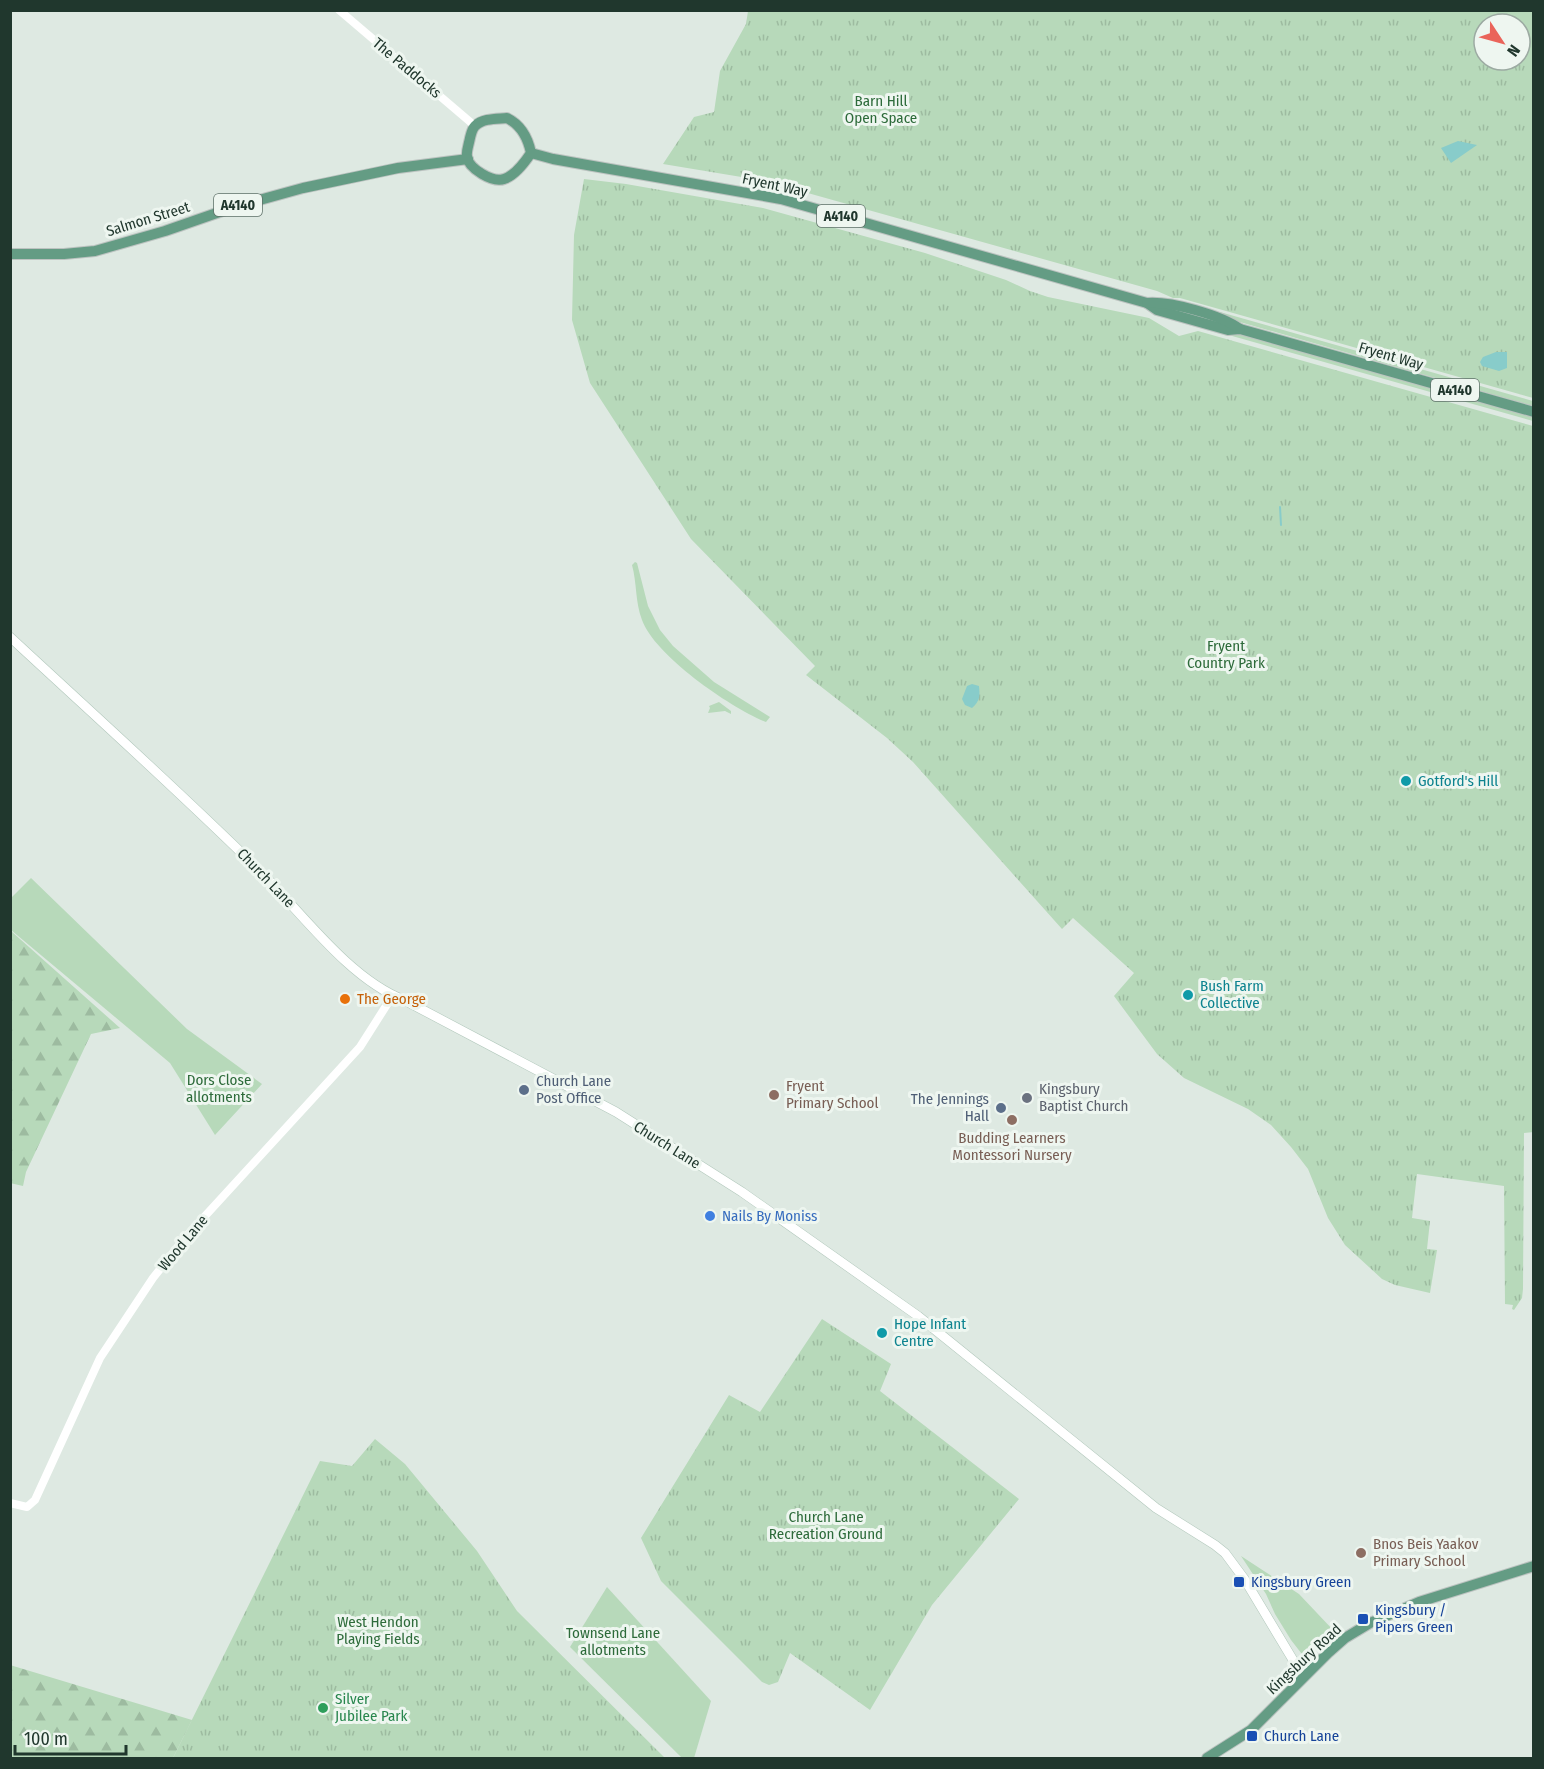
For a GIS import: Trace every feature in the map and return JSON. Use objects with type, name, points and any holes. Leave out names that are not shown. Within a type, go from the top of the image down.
[{"type":"main road","points":[[507,118],[517,123],[531,153],[510,176],[502,180],[493,178],[472,166],[468,159],[471,134],[475,126],[485,120],[507,118]]},
{"type":"main road","name":"Fryent Way","points":[[531,153],[553,159],[781,200],[1147,303],[1157,310],[1218,328],[1240,329],[1533,412]]},
{"type":"main road","name":"Salmon Street","points":[[10,254],[64,254],[94,251],[303,188],[398,168],[468,159]]},
{"type":"main road","name":"Church Lane","points":[[10,637],[196,808],[360,974],[393,995],[616,1112],[742,1192],[904,1306],[1156,1508],[1225,1553],[1245,1580],[1293,1660],[1306,1674]]},
{"type":"main road","name":"Kingsbury Road","points":[[1207,1758],[1251,1730],[1345,1638],[1370,1623],[1419,1602],[1533,1566]]},
{"type":"street","name":"The Paddocks","points":[[339,10],[475,126]]},
{"type":"street","name":"Wood Lane","points":[[10,1503],[27,1507],[35,1500],[100,1358],[153,1278],[184,1239],[360,1047],[393,995]]},
{"type":"green space","name":"Barn Hill Open Space","points":[[748,11],[1533,11],[1533,398],[765,181],[663,164],[694,117],[714,112],[720,71],[746,24]]},
{"type":"green space","name":"Fryent Country Park","points":[[584,179],[763,208],[925,253],[1006,280],[1048,297],[1149,318],[1179,336],[1198,331],[1533,426],[1534,1132],[1524,1133],[1523,1289],[1522,1298],[1514,1310],[1513,1305],[1505,1304],[1504,1186],[1417,1174],[1412,1218],[1430,1221],[1427,1249],[1437,1250],[1430,1293],[1395,1285],[1382,1279],[1345,1245],[1328,1218],[1308,1169],[1271,1125],[1248,1109],[1184,1078],[1157,1054],[1114,996],[1134,973],[1073,918],[1062,929],[913,762],[887,738],[806,675],[815,666],[691,539],[590,383],[572,320],[574,235]]},
{"type":"green space","points":[[1220,312],[1533,401],[1533,406],[1219,316]]},
{"type":"green space","points":[[1219,328],[1533,417],[1533,421],[1218,332]]},
{"type":"green space","points":[[635,562],[648,606],[660,630],[673,646],[714,682],[770,717],[766,722],[715,693],[662,649],[642,620],[632,565]]},
{"type":"green space","points":[[719,702],[731,711],[731,714],[725,711],[708,713],[709,706]]},
{"type":"green space","name":"Dors Close allotments","points":[[31,878],[187,1029],[262,1084],[215,1135],[170,1063],[11,930],[11,898]]},
{"type":"green space","points":[[11,931],[120,1028],[91,1034],[26,1172],[23,1186],[10,1183]]},
{"type":"green space","name":"Church Lane Recreation Ground","points":[[822,1319],[891,1364],[880,1391],[1019,1499],[932,1605],[870,1710],[790,1653],[778,1682],[769,1685],[762,1682],[661,1581],[641,1538],[729,1395],[760,1412]]},
{"type":"green space","name":"West Hendon Playing Fields","points":[[375,1439],[405,1464],[477,1551],[517,1611],[665,1758],[173,1758],[320,1461],[352,1466]]},
{"type":"green space","points":[[1241,1556],[1299,1594],[1334,1631],[1305,1658],[1291,1640],[1266,1594]]},
{"type":"green space","name":"Townsend Lane allotments","points":[[607,1587],[711,1701],[694,1758],[682,1758],[570,1647]]},
{"type":"green space","points":[[10,1665],[192,1720],[173,1758],[11,1758]]},
{"type":"water","points":[[1458,141],[1477,145],[1451,163],[1441,148]]},
{"type":"water","points":[[1496,352],[1507,352],[1507,368],[1499,371],[1482,366],[1480,362],[1483,357]]},
{"type":"water","points":[[972,684],[979,686],[979,693],[978,701],[972,708],[965,705],[962,699],[967,686]]},
{"type":"waterway","points":[[1280,507],[1281,525]]},
{"type":"place","name":"Gotford's Hill","points":[[1406,781]]},
{"type":"place","name":"Bush Farm Collective","points":[[1188,995]]},
{"type":"place","name":"The George","points":[[345,999]]},
{"type":"place","name":"Church Lane Post Office","points":[[524,1090]]},
{"type":"place","name":"Fryent Primary School","points":[[774,1095]]},
{"type":"place","name":"Kingsbury Baptist Church","points":[[1027,1098]]},
{"type":"place","name":"The Jennings Hall","points":[[1001,1108]]},
{"type":"place","name":"Budding Learners Montessori Nursery","points":[[1012,1120]]},
{"type":"place","name":"Nails By Moniss","points":[[710,1216]]},
{"type":"place","name":"Hope Infant Centre","points":[[882,1333]]},
{"type":"place","name":"Bnos Beis Yaakov Primary School","points":[[1361,1553]]},
{"type":"place","name":"Kingsbury Green","points":[[1239,1582]]},
{"type":"place","name":"Kingsbury / Pipers Green","points":[[1363,1619]]},
{"type":"place","name":"Silver Jubilee Park","points":[[323,1708]]},
{"type":"place","name":"Church Lane","points":[[1252,1736]]}]
